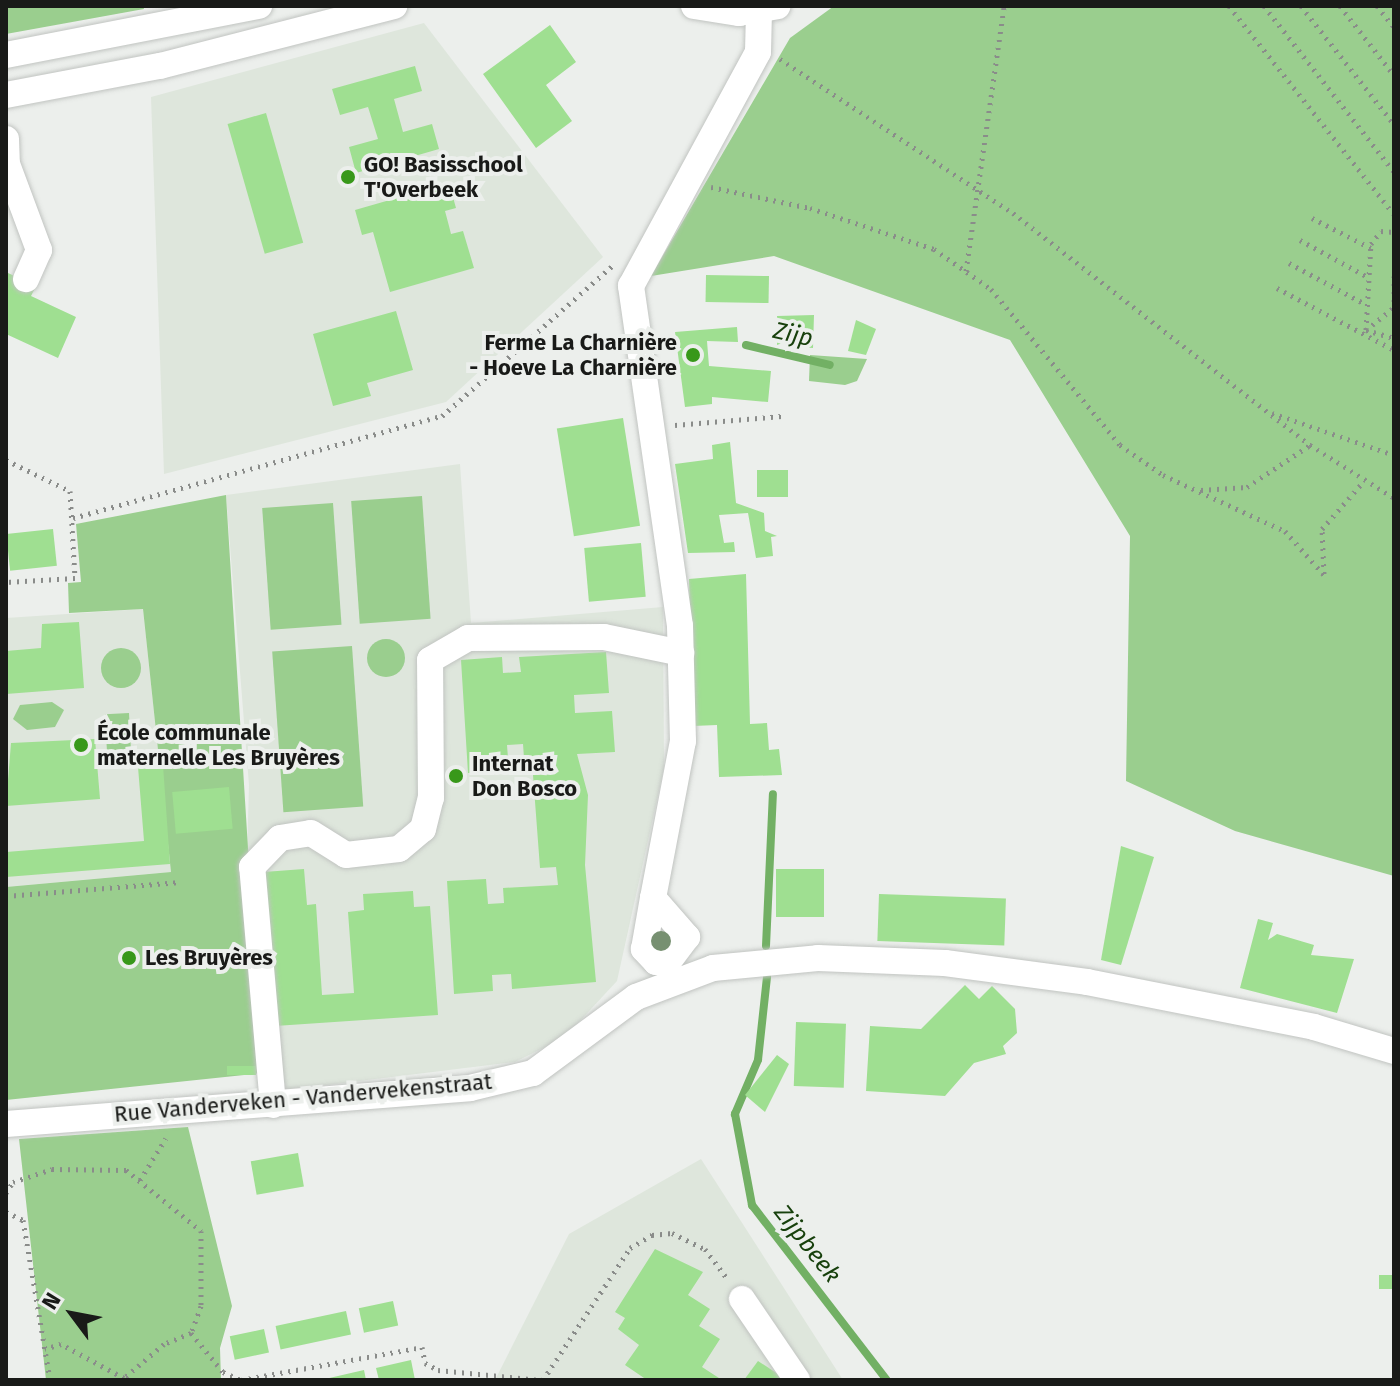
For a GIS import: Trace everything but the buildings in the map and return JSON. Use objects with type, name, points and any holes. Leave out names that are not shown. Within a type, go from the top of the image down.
[{"type":"street","points":[[6,55],[148,30],[259,6]]},
{"type":"street","points":[[6,95],[160,66],[394,6]]},
{"type":"street","points":[[653,898],[683,741],[681,653],[652,428],[631,301],[639,261],[758,52],[768,9],[694,6]]},
{"type":"street","points":[[148,30],[160,66]]},
{"type":"street","points":[[6,139],[6,164],[39,250],[26,279]]},
{"type":"street","points":[[273,1105],[252,867],[280,838],[311,833],[346,855],[399,849],[423,829],[430,815],[430,660],[468,638],[604,637],[681,653]]},
{"type":"street","name":"Rue Vanderveken - Vandervekenstraat","points":[[6,1124],[470,1088],[533,1073],[636,997],[713,968],[818,958],[945,963],[1206,1004],[1394,1051]]},
{"type":"street","points":[[742,1299],[797,1380]]},
{"type":"path","points":[[966,271],[982,194],[1004,6]]},
{"type":"path","points":[[1229,6],[1394,214]]},
{"type":"path","points":[[1264,6],[1394,172]]},
{"type":"path","points":[[1301,6],[1394,124]]},
{"type":"path","points":[[1340,6],[1394,75]]},
{"type":"path","points":[[1377,6],[1394,27]]},
{"type":"path","points":[[773,54],[982,194],[1132,302],[1310,445],[1363,482],[1394,498]]},
{"type":"path","points":[[696,186],[729,188],[901,236],[966,271],[991,289],[1120,445],[1196,490],[1285,531],[1324,575],[1322,529],[1363,482]]},
{"type":"path","points":[[1312,218],[1371,248]]},
{"type":"path","points":[[1366,330],[1365,304],[1371,248],[1381,231],[1394,232]]},
{"type":"path","points":[[1300,240],[1368,277]]},
{"type":"path","points":[[73,518],[442,416],[609,267],[639,261]]},
{"type":"path","points":[[1289,263],[1365,304]]},
{"type":"path","points":[[1366,330],[1393,310],[1394,276]]},
{"type":"path","points":[[1277,288],[1394,350]]},
{"type":"path","points":[[1366,330],[1394,338]]},
{"type":"path","points":[[1264,410],[1394,455]]},
{"type":"path","points":[[652,428],[782,416]]},
{"type":"path","points":[[1196,490],[1247,487],[1310,445]]},
{"type":"path","points":[[6,460],[70,491],[75,578],[6,582]]},
{"type":"path","points":[[6,896],[180,882]]},
{"type":"path","points":[[140,1180],[162,1154],[171,1112]]},
{"type":"path","points":[[6,1193],[13,1182],[83,1164],[126,1170],[201,1231],[201,1306],[191,1333],[164,1344],[124,1379],[61,1344],[45,1349]]},
{"type":"path","points":[[6,1212],[23,1220],[50,1380]]},
{"type":"path","points":[[191,1333],[223,1372],[241,1380],[422,1347],[425,1363],[438,1370],[542,1380],[630,1248],[652,1235],[672,1233],[705,1249],[742,1299]]},
{"type":"shaded area","name":"GO! Basisschool T'Overbeek","points":[[424,23],[603,257],[446,402],[164,474],[151,97]]},
{"type":"shaded area","name":"Internat Don Bosco","points":[[460,464],[471,623],[663,607],[664,768],[617,981],[565,1037],[515,1062],[286,1090],[246,891],[249,785],[226,495]]},
{"type":"shaded area","name":"École communale maternelle Les Bruyères","points":[[143,609],[171,872],[6,887],[6,618]]},
{"type":"shaded area","points":[[701,1159],[843,1380],[495,1380],[569,1234]]},
{"type":"green space","points":[[6,6],[143,6],[144,9],[6,34]]},
{"type":"green space","points":[[834,6],[1394,6],[1394,876],[1235,831],[1126,781],[1130,536],[1010,340],[774,256],[651,276],[790,38]]},
{"type":"green space","points":[[810,355],[867,359],[857,381],[845,385],[809,381]]},
{"type":"green space","name":"Les Bruyères","points":[[226,495],[262,1073],[6,1100],[6,887],[171,872],[143,609],[69,613],[68,583],[81,582],[76,524]]},
{"type":"green space","points":[[422,496],[431,619],[360,624],[351,501]]},
{"type":"green space","points":[[333,503],[342,625],[271,630],[262,508]]},
{"type":"green space","points":[[386,639],[399,645],[405,658],[399,671],[386,677],[373,671],[367,658],[373,645]]},
{"type":"green space","points":[[352,646],[363,807],[283,812],[272,652]]},
{"type":"green space","points":[[121,648],[135,654],[141,668],[135,682],[121,688],[107,682],[101,668],[107,654]]},
{"type":"green space","points":[[52,702],[64,710],[55,727],[27,730],[13,719],[20,705]]},
{"type":"green space","points":[[129,713],[132,764],[108,765],[105,714]]},
{"type":"green space","points":[[188,1127],[232,1306],[220,1348],[221,1380],[46,1380],[19,1139]]},
{"type":"waterway","name":"Zijp","points":[[746,345],[830,365]]},
{"type":"waterway","name":"Zijpbeek","points":[[766,946],[773,794]]},
{"type":"waterway","name":"Zijpbeek","points":[[767,977],[758,1060],[735,1114],[752,1205],[887,1380]]},
{"type":"place","name":"GO! Basisschool T'Overbeek","points":[[348,177]]},
{"type":"place","name":"Ferme La Charnière - Hoeve La Charnière","points":[[693,355]]},
{"type":"place","name":"École communale maternelle Les Bruyères","points":[[81,745]]},
{"type":"place","name":"Internat Don Bosco","points":[[456,776]]},
{"type":"place","name":"Les Bruyères","points":[[129,958]]}]
